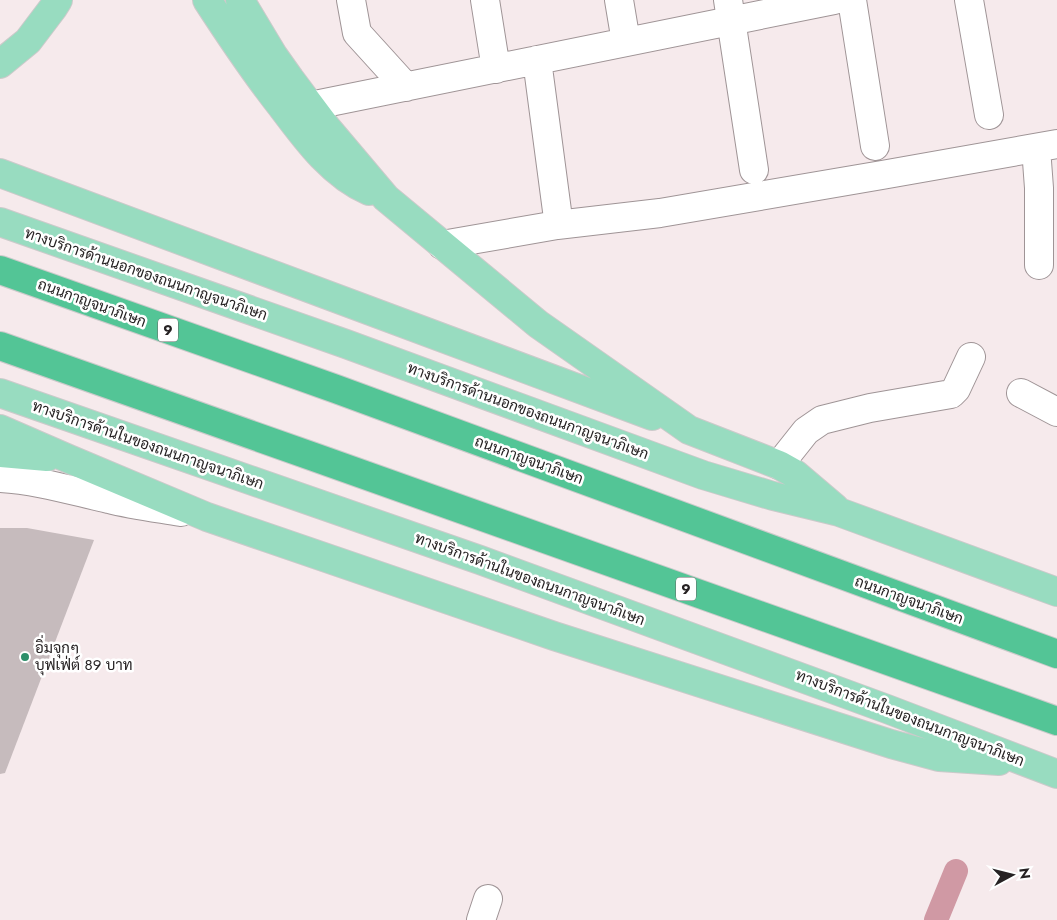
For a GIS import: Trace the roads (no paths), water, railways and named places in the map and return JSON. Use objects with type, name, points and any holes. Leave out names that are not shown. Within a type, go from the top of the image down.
[{"type":"highway","name":"ถนนกาญจนาภิเษก","points":[[0,270],[336,389],[1057,654]]},
{"type":"highway","name":"9","points":[[0,346],[1057,721]]},
{"type":"main road","points":[[0,64],[28,41],[58,0]]},
{"type":"main road","points":[[207,0],[253,69],[301,133],[331,166],[357,186],[386,198]]},
{"type":"main road","points":[[240,0],[273,55],[326,128],[386,198],[538,324],[689,430]]},
{"type":"main road","points":[[0,172],[779,465],[795,474],[840,512]]},
{"type":"main road","name":"ทางบริการด้านนอกของถนนกาญจนาภิเษก","points":[[0,222],[346,344],[703,475],[773,496],[840,512],[1057,592]]},
{"type":"main road","name":"ทางบริการด้านในของถนนกาญจนาภิเษก","points":[[0,394],[499,566],[887,709],[1057,774]]},
{"type":"main road","points":[[0,428],[207,517],[554,636],[891,744],[939,757],[1029,763]]},
{"type":"main road","points":[[0,453],[69,459]]},
{"type":"street","points":[[351,0],[357,33],[406,87]]},
{"type":"street","points":[[485,0],[496,69]]},
{"type":"street","points":[[619,0],[626,42]]},
{"type":"street","points":[[310,106],[626,42],[730,10],[834,0]]},
{"type":"street","points":[[852,0],[875,146]]},
{"type":"street","points":[[969,0],[989,115]]},
{"type":"street","points":[[730,10],[754,170]]},
{"type":"street","points":[[537,60],[557,211]]},
{"type":"street","points":[[442,245],[557,225],[660,213],[1046,146],[1039,188],[1040,265]]},
{"type":"street","points":[[779,465],[806,431],[822,420],[870,408],[951,394],[956,389],[970,357]]},
{"type":"street","points":[[1021,393],[1057,412]]},
{"type":"street","points":[[0,478],[50,485],[112,500],[207,517]]},
{"type":"waterway","points":[[936,920],[956,871]]},
{"type":"place","name":"อิ่มจุกๆ บุฟเฟ่ต์ 89 บาท","points":[[25,657]]}]
